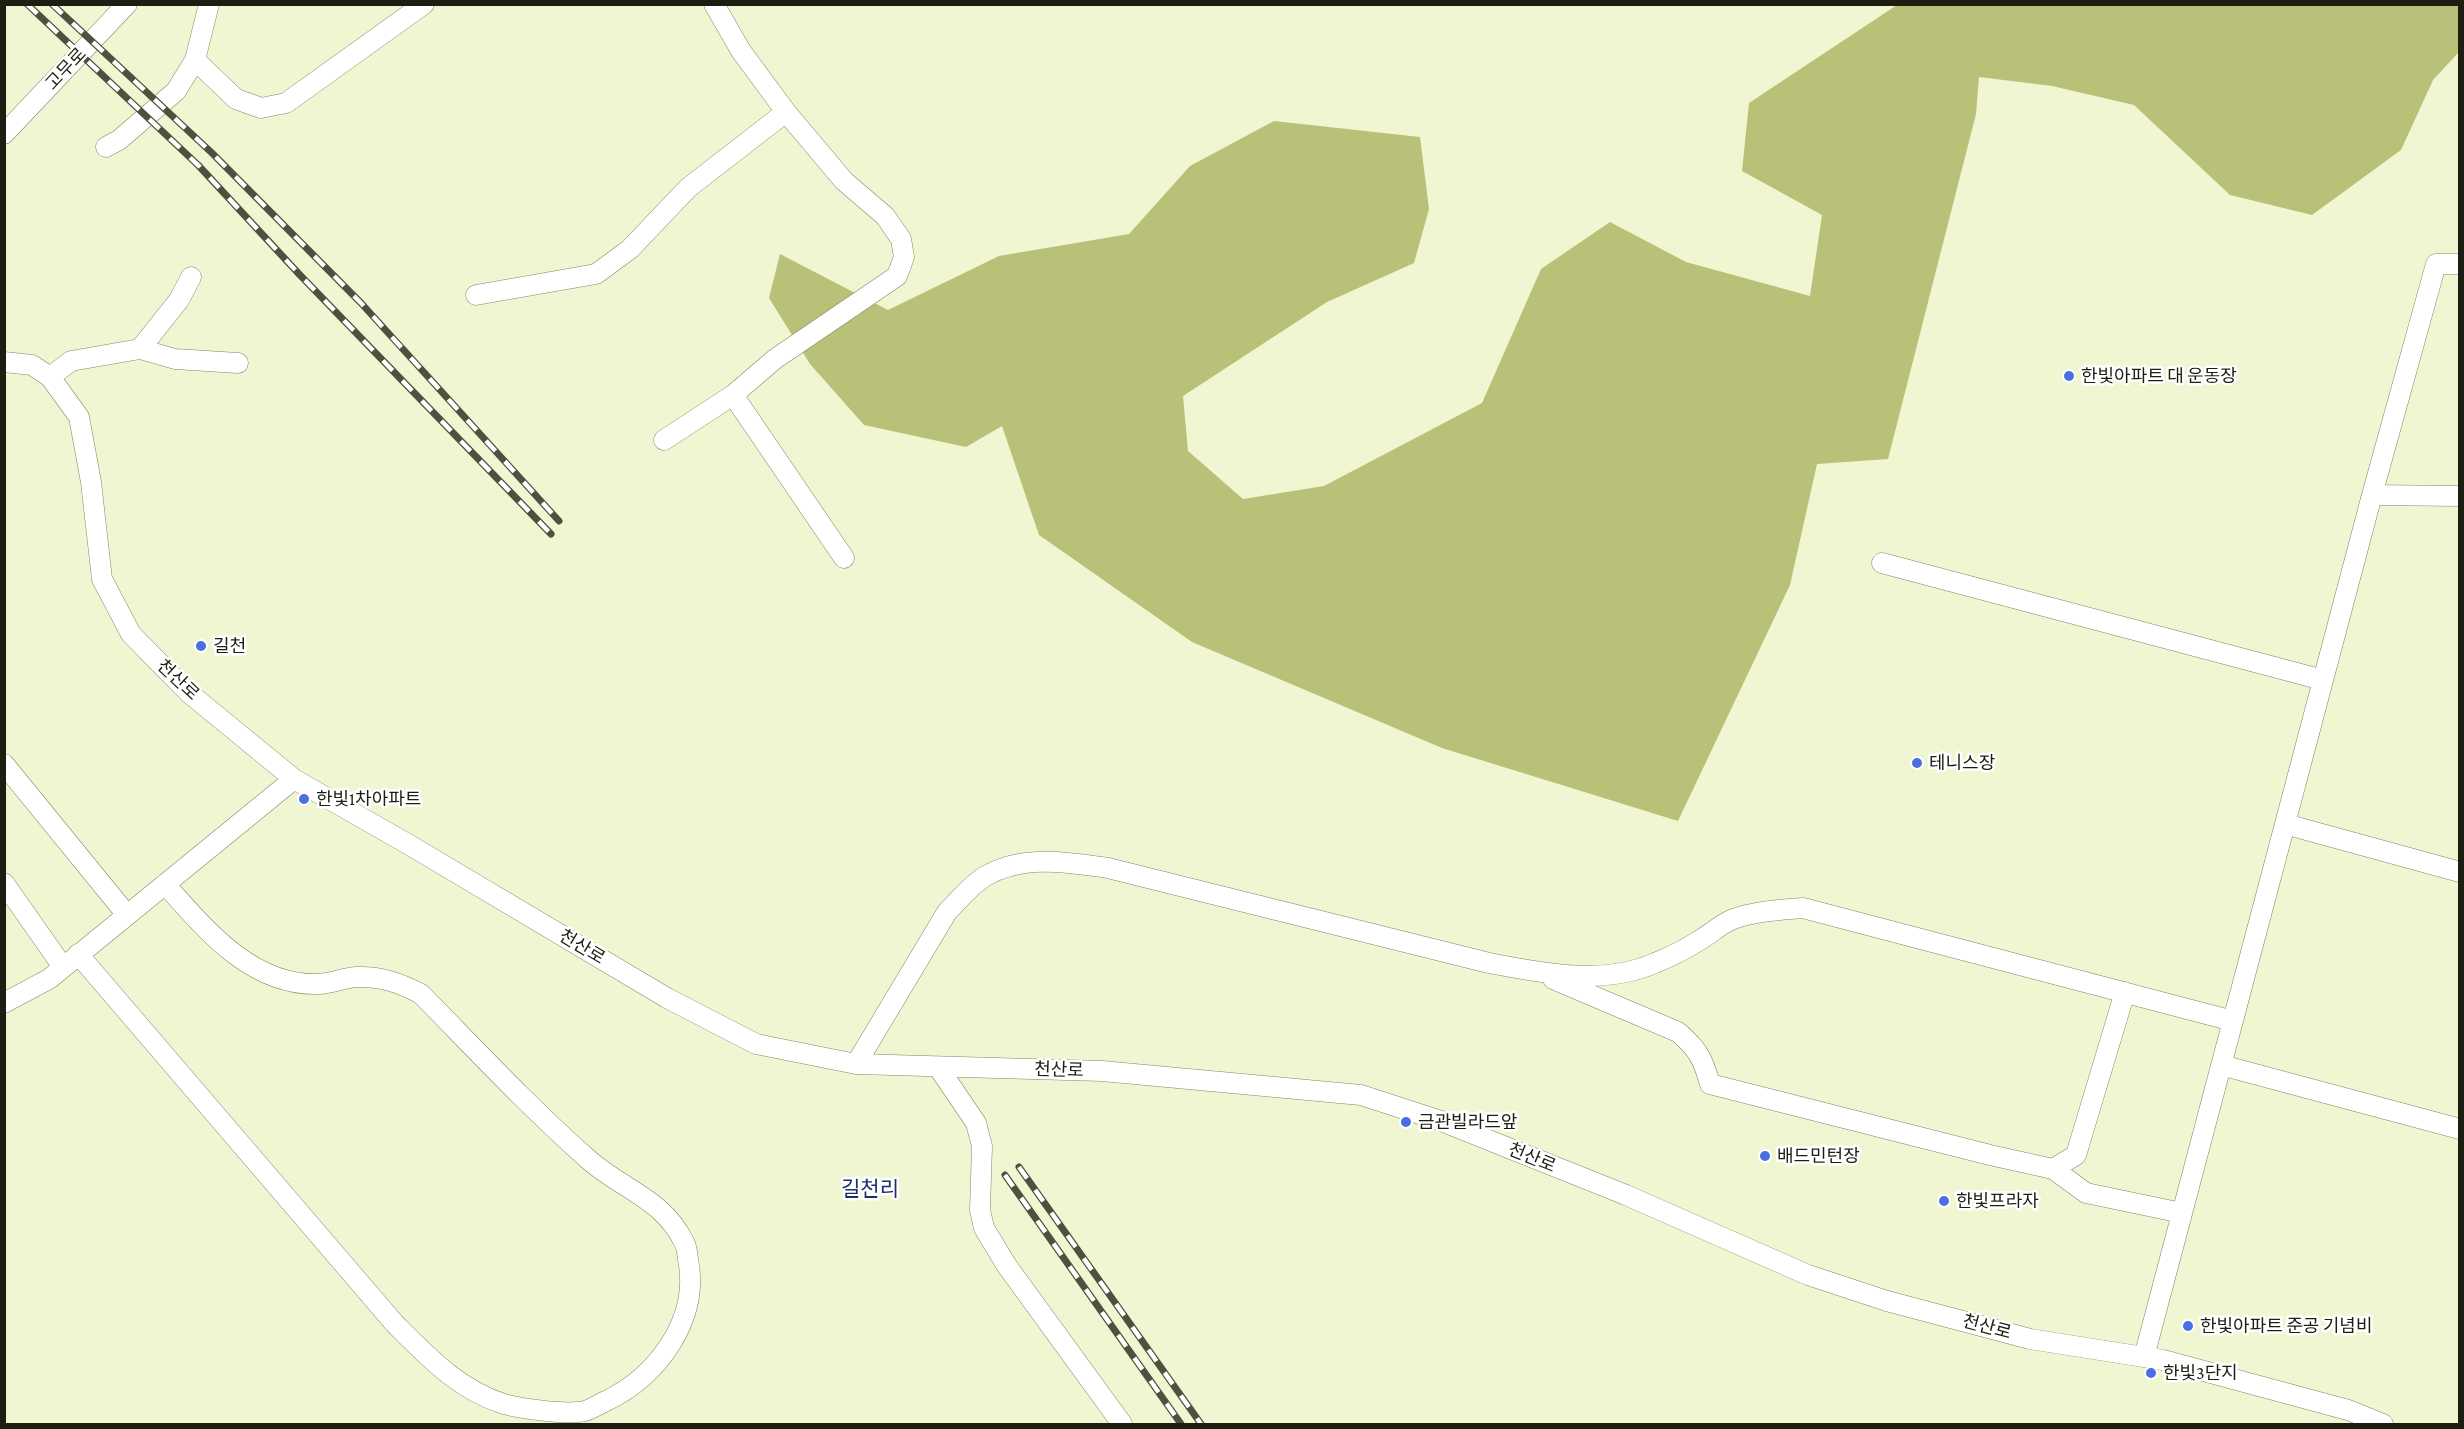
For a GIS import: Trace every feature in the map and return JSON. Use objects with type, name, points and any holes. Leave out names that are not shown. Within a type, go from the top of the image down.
[{"type":"street","name":"고무로","points":[[4,134],[127,4]]},
{"type":"street","points":[[106,147],[118,140],[176,91],[195,60],[209,4]]},
{"type":"street","points":[[195,60],[236,99],[261,108],[286,103],[424,4]]},
{"type":"street","points":[[664,440],[733,395],[776,359],[897,276],[904,257],[902,239],[885,216],[844,181],[786,112],[741,51],[714,4]]},
{"type":"street","points":[[476,295],[596,274],[630,249],[688,188],[786,112]]},
{"type":"street","points":[[2144,1357],[2372,495],[2436,264],[2460,264]]},
{"type":"street","points":[[140,350],[179,300],[191,277]]},
{"type":"street","points":[[50,377],[71,361],[140,350],[175,359],[238,363]]},
{"type":"street","name":"천산로","points":[[4,362],[32,365],[50,377],[79,417],[91,482],[102,579],[130,634],[189,693],[294,779],[667,998],[756,1044],[856,1064],[1102,1071],[1361,1095],[1441,1121],[1626,1195],[1808,1275],[1887,1301],[2030,1339],[2144,1357],[2270,1388],[2348,1410],[2383,1425]]},
{"type":"street","points":[[733,395],[844,558]]},
{"type":"street","points":[[2372,495],[2460,496]]},
{"type":"street","points":[[1882,563],[2323,680]]},
{"type":"street","points":[[4,764],[127,915]]},
{"type":"street","points":[[4,1003],[49,979],[294,779]]},
{"type":"street","points":[[2285,824],[2460,873]]},
{"type":"street","points":[[856,1064],[947,912],[965,892],[985,876],[1008,867],[1031,862],[1064,862],[1108,868],[1489,963],[1537,972],[1582,976],[1614,974],[1653,964],[1698,942],[1731,920],[1764,912],[1803,908],[2233,1021]]},
{"type":"street","points":[[4,883],[63,967]]},
{"type":"street","points":[[78,954],[395,1324],[437,1366],[471,1390],[504,1404],[543,1410],[585,1411],[626,1392],[662,1358],[678,1332],[689,1300],[691,1271],[686,1243],[667,1215],[592,1162],[550,1125],[421,994],[396,981],[356,977],[321,984],[294,983],[266,972],[234,956],[208,933],[165,884]]},
{"type":"street","points":[[1537,972],[1678,1032],[1694,1046],[1704,1062],[1710,1084],[2053,1169],[2086,1193],[2182,1213]]},
{"type":"street","points":[[2053,1169],[2076,1155],[2125,992]]},
{"type":"street","points":[[2221,1065],[2460,1129]]},
{"type":"street","points":[[938,1067],[976,1123],[982,1146],[980,1210],[984,1228],[1007,1266],[1122,1425]]},
{"type":"green space","points":[[1897,5],[2459,5],[2459,52],[2433,80],[2401,150],[2312,215],[2230,195],[2134,105],[2052,86],[1979,77],[1976,114],[1888,459],[1817,464],[1790,585],[1678,821],[1442,748],[1192,642],[1039,535],[1002,426],[966,447],[864,425],[810,364],[769,298],[780,254],[888,310],[999,256],[1129,234],[1190,166],[1274,121],[1420,137],[1429,209],[1414,263],[1327,302],[1183,396],[1188,451],[1243,499],[1324,486],[1482,403],[1541,269],[1610,222],[1686,262],[1810,296],[1822,215],[1742,171],[1749,103]]},
{"type":"railway","points":[[27,4],[198,165],[299,274],[551,534]]},
{"type":"railway","points":[[52,4],[212,153],[361,303],[559,521]]},
{"type":"railway","points":[[1019,1167],[1201,1424]]},
{"type":"railway","points":[[1005,1175],[1181,1424]]},
{"type":"place","name":"한빛아파트 대 운동장","points":[[2069,376]]},
{"type":"place","name":"길천","points":[[201,646]]},
{"type":"place","name":"테니스장","points":[[1917,763]]},
{"type":"place","name":"한빛1차아파트","points":[[304,799]]},
{"type":"place","name":"금관빌라드앞","points":[[1406,1122]]},
{"type":"place","name":"배드민턴장","points":[[1765,1156]]},
{"type":"place","name":"한빛프라자","points":[[1944,1201]]},
{"type":"place","name":"한빛아파트 준공 기념비","points":[[2188,1326]]},
{"type":"place","name":"한빛3단지","points":[[2151,1373]]},
{"type":"district","name":"길천리","points":[[870,1190]]}]
